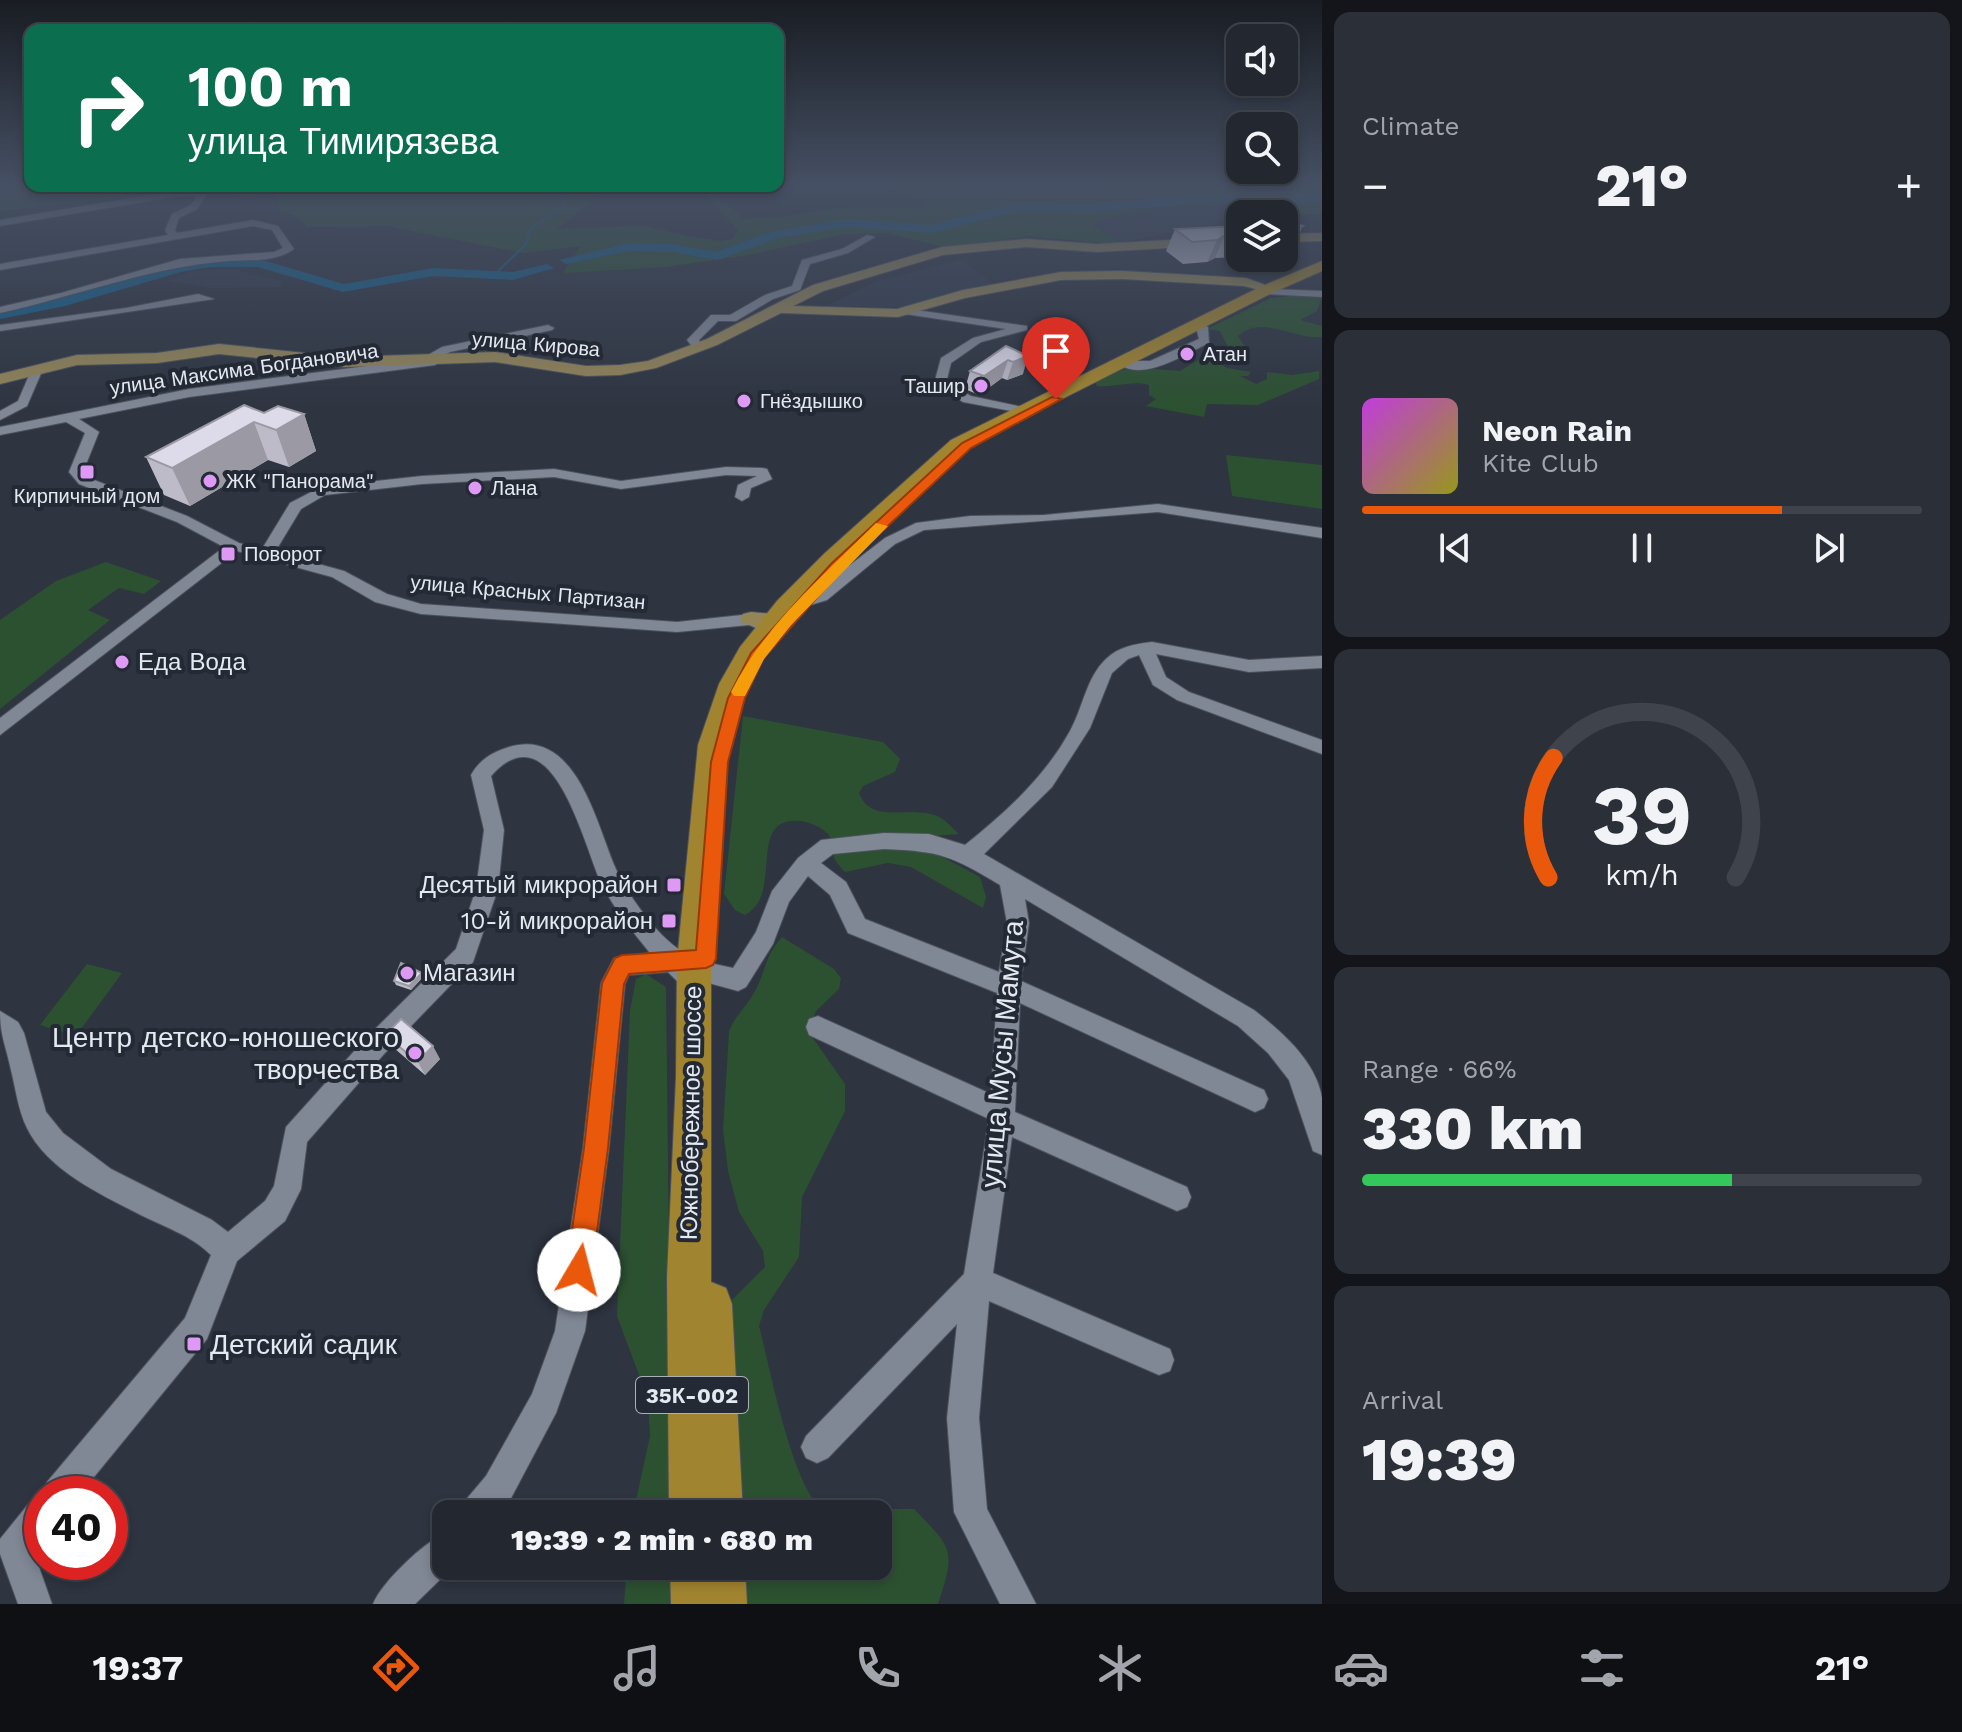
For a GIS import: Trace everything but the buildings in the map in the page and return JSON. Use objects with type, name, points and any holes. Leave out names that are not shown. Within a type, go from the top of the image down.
[{"type":"highway","name":"Южнобережное шоссе","points":[[759,629],[804,602],[966,446],[1321,268]]},
{"type":"highway","name":"Южнобережное шоссе","points":[[694,1500],[689,1277],[695,1077],[694,963],[712,745],[732,684],[759,629],[958,444],[1272,292]]},
{"type":"highway","name":"Южнобережное шоссе","points":[[694,963],[717,1500]]},
{"type":"highway","points":[[696,1580],[697,1604]]},
{"type":"highway","points":[[720,1580],[721,1604]]},
{"type":"main road","points":[[0,379],[77,360],[157,358],[219,349],[326,361],[494,359],[602,373],[618,380],[629,379],[644,367],[698,347],[814,293],[901,261]]},
{"type":"main road","points":[[771,313],[823,309],[909,312],[954,296],[1061,276],[1211,279],[1246,282],[1272,292]]},
{"type":"street","points":[[0,267],[35,261]]},
{"type":"street","points":[[0,310],[63,296],[180,262],[195,261]]},
{"type":"street","points":[[698,347],[693,340],[715,317],[732,319],[769,297],[796,288],[806,262],[810,261]]},
{"type":"street","points":[[1272,292],[1322,294]]},
{"type":"street","points":[[814,293],[798,305],[823,309]]},
{"type":"street","points":[[0,328],[78,315],[126,311],[198,297],[209,299]]},
{"type":"street","points":[[909,312],[1023,328],[977,340],[945,361],[940,384],[967,399],[1022,411]]},
{"type":"street","name":"улица Максима Богдановича","points":[[0,431],[189,393],[435,359],[446,349],[548,328]]},
{"type":"street","points":[[0,416],[23,403],[37,369]]},
{"type":"street","name":"улица Красных Партизан","points":[[67,417],[92,432],[76,472],[84,481],[182,519],[234,546],[338,574],[381,598],[421,609],[677,627],[759,629]]},
{"type":"street","points":[[267,553],[295,506],[321,491],[357,486],[554,473],[621,485],[726,471],[762,472],[765,479],[745,485],[742,497]]},
{"type":"street","points":[[804,602],[821,596],[890,541],[921,526],[958,521],[1044,519],[1158,508],[1322,533]]},
{"type":"street","points":[[0,728],[234,546]]},
{"type":"street","points":[[968,855],[1022,810],[1052,776],[1082,727],[1101,675],[1122,655],[1145,649],[1249,666],[1322,662]]},
{"type":"street","points":[[1145,649],[1159,681],[1183,696],[1322,747]]},
{"type":"street","points":[[74,1476],[196,1328],[227,1251],[275,1211],[287,1189],[295,1136],[375,1046],[465,955],[487,889],[493,816],[481,775],[490,762],[522,750],[537,752],[561,768],[587,819],[611,882],[694,963]]},
{"type":"street","points":[[488,1500],[498,1488],[545,1402],[570,1331],[596,1148],[613,983],[622,965],[694,963],[738,980],[765,937],[780,898],[805,864],[828,846],[884,841],[929,842],[968,855],[1246,1018],[1279,1044],[1298,1069],[1322,1142]]},
{"type":"street","points":[[805,864],[835,882],[845,896],[856,926],[1009,987],[1255,1099]]},
{"type":"street","name":"улица Мусы Мамута","points":[[1010,880],[1018,923],[1009,987],[1002,1116],[978,1281],[963,1418],[971,1512],[1019,1604]]},
{"type":"street","points":[[0,1022],[15,1043],[38,1125],[68,1158],[172,1217],[212,1233],[227,1251]]},
{"type":"street","points":[[818,1027],[1177,1197]]},
{"type":"street","points":[[817,1447],[978,1281],[1159,1360]]},
{"type":"street","points":[[24,1528],[7,1542],[35,1604]]},
{"type":"street","points":[[390,1604],[432,1564]]},
{"type":"shaded area","points":[[964,261],[995,286],[909,307],[827,306],[875,282]]},
{"type":"shaded area","points":[[233,269],[282,281],[281,287],[211,288],[167,281],[193,271]]},
{"type":"green space","points":[[571,261],[708,261],[666,267],[563,273]]},
{"type":"green space","points":[[1322,297],[1317,311],[1300,320],[1322,326],[1322,337],[1258,327],[1238,336],[1246,348],[1241,352],[1229,349],[1220,331],[1207,329],[1271,298]]},
{"type":"green space","points":[[1205,356],[1212,357],[1227,368],[1251,372],[1248,376],[1240,376],[1256,384],[1267,379],[1267,372],[1292,375],[1319,371],[1319,379],[1258,405],[1207,404],[1204,417],[1146,406],[1156,399],[1149,395],[1149,385],[1097,386],[1095,382],[1129,367],[1180,371]]},
{"type":"green space","points":[[1226,455],[1322,465],[1322,509],[1232,496]]},
{"type":"green space","points":[[106,562],[161,581],[144,594],[119,588],[88,610],[110,620],[0,709],[0,620],[56,581]]},
{"type":"green space","points":[[743,716],[883,742],[900,759],[895,772],[863,786],[859,793],[865,803],[883,812],[917,812],[947,822],[959,834],[907,838],[980,877],[986,897],[983,908],[911,867],[888,863],[845,872],[834,857],[828,834],[815,825],[800,821],[783,823],[774,831],[769,843],[763,891],[757,905],[745,915],[735,910],[724,894]]},
{"type":"green space","points":[[782,937],[834,969],[841,978],[839,989],[816,1011],[808,1031],[845,1084],[845,1111],[802,1197],[799,1257],[764,1310],[759,1326],[793,1457],[814,1500],[733,1500],[732,1300],[765,1267],[763,1251],[739,1212],[728,1171],[723,1130],[729,1031],[754,993],[772,951]]},
{"type":"green space","points":[[87,964],[122,973],[76,1036],[40,1025]]},
{"type":"green space","points":[[646,974],[666,987],[672,1500],[636,1500],[650,1436],[648,1399],[617,1316],[630,1011],[636,979]]},
{"type":"green space","points":[[892,1509],[914,1509],[937,1533],[947,1551],[949,1561],[938,1604],[738,1604],[736,1580],[892,1580]]},
{"type":"green space","points":[[626,1580],[672,1580],[672,1604],[624,1604]]},
{"type":"waterway","points":[[493,276],[509,261]]},
{"type":"waterway","points":[[0,314],[65,302],[179,268],[209,263],[259,263],[343,288],[433,272],[513,276],[547,268]]},
{"type":"slow traffic","points":[[739,692],[757,657],[786,622],[836,567],[881,526]]},
{"type":"place","name":"Атан","points":[[1187,354]]},
{"type":"place","name":"Ташир","points":[[981,386]]},
{"type":"place","name":"Гнёздышко","points":[[744,401]]},
{"type":"place","name":"Кирпичный дом","points":[[87,472]]},
{"type":"place","name":"ЖК \"Панорама\"","points":[[210,481]]},
{"type":"place","name":"Лана","points":[[475,488]]},
{"type":"place","name":"Поворот","points":[[228,554]]},
{"type":"place","name":"Еда Вода","points":[[122,662]]},
{"type":"place","name":"Десятый микрорайон","points":[[674,885]]},
{"type":"place","name":"10-й микрорайон","points":[[669,921]]},
{"type":"place","name":"Магазин","points":[[407,973]]},
{"type":"place","name":"Центр детско-юношеского творчества","points":[[415,1053]]},
{"type":"place","name":"Детский садик","points":[[194,1344]]},
{"type":"route","points":[[579,1270],[596,1148],[613,983],[622,965],[706,959],[720,762],[736,698],[757,657],[836,567],[966,446],[1056,399]]}]
